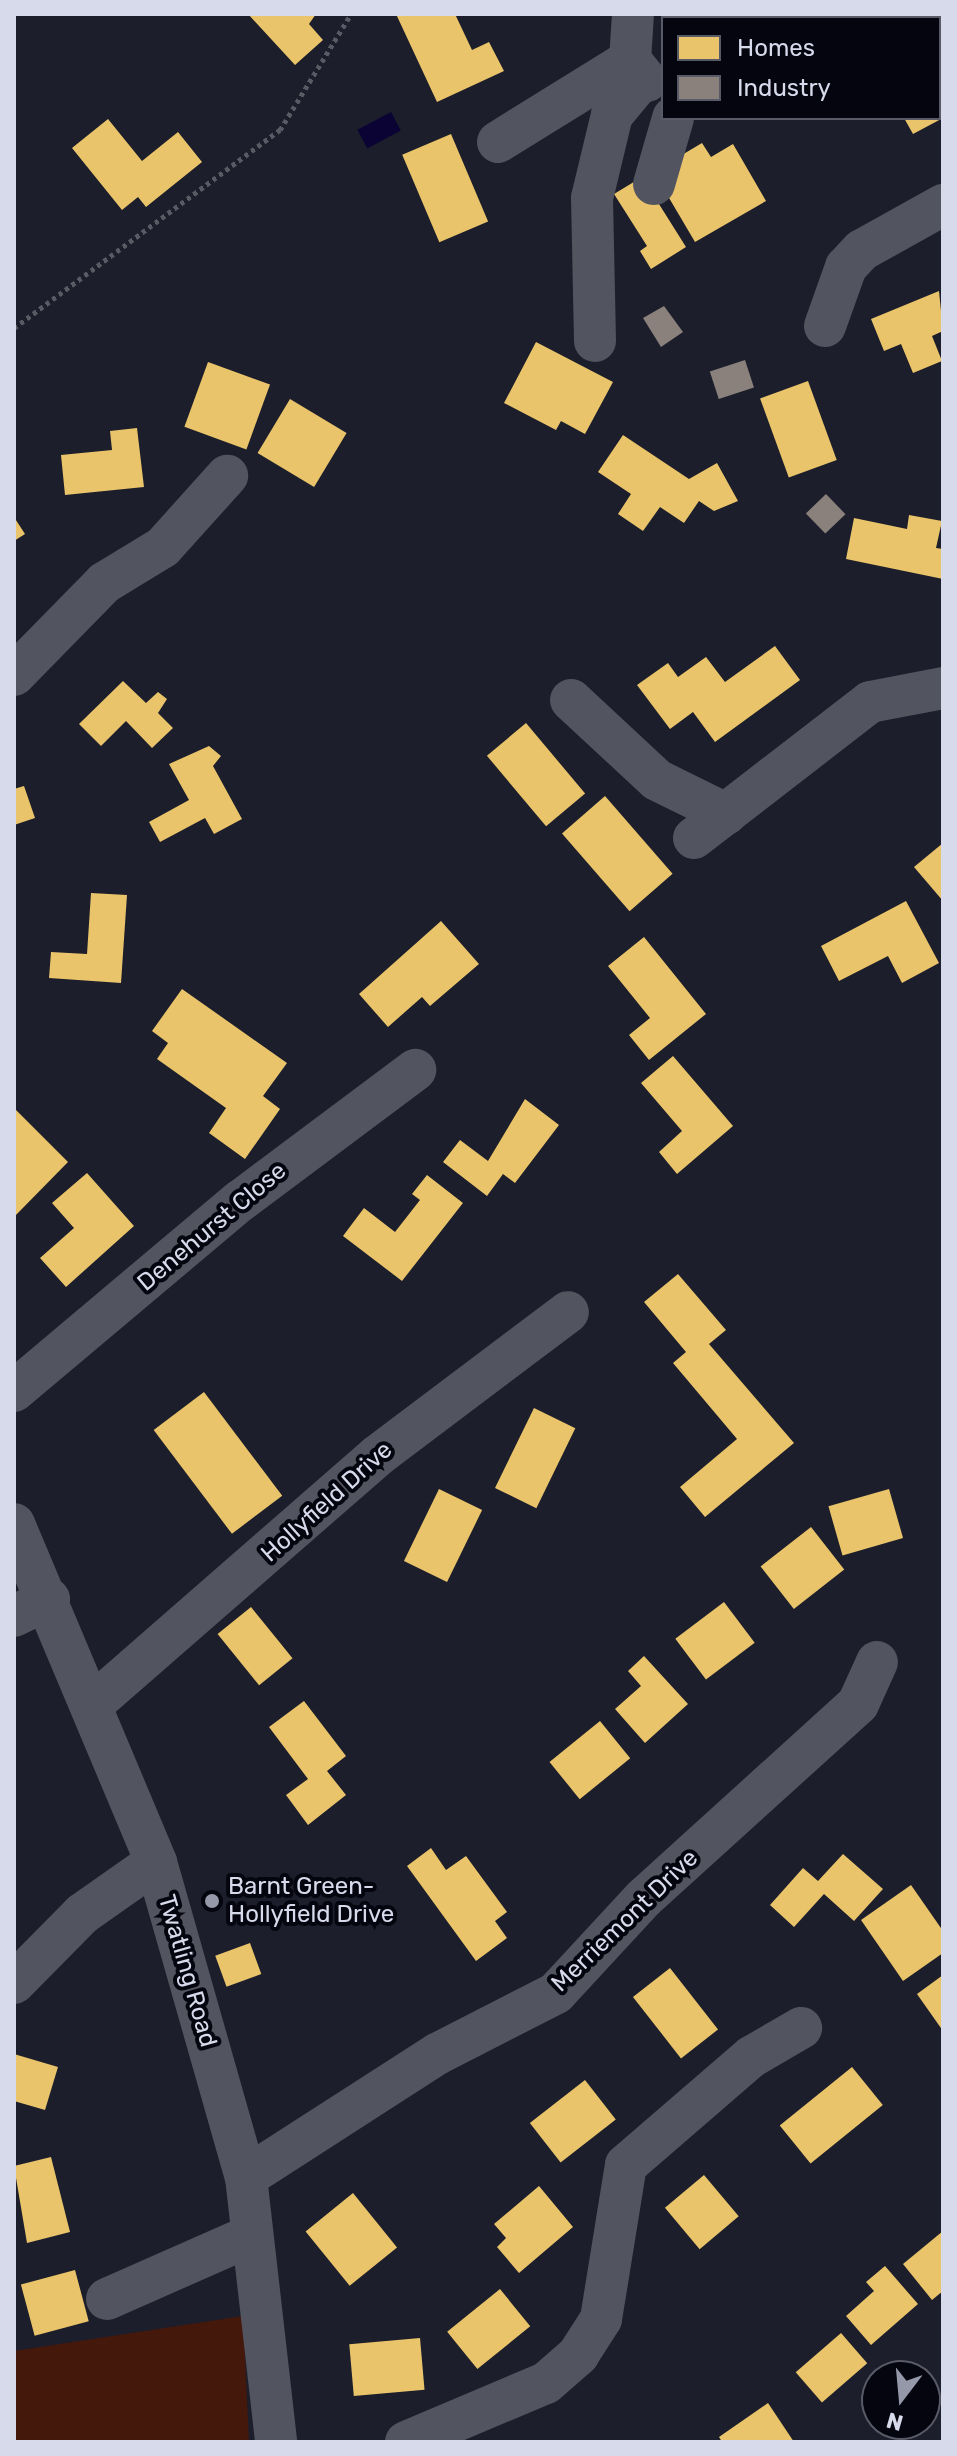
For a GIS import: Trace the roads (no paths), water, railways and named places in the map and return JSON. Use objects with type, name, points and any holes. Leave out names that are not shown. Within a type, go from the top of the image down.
[{"type":"street","points":[[633,14],[645,75]]},
{"type":"street","points":[[498,142],[645,75]]},
{"type":"street","points":[[595,341],[592,198],[612,115],[645,75]]},
{"type":"street","points":[[654,184],[672,120]]},
{"type":"street","points":[[825,326],[854,259],[943,205]]},
{"type":"street","points":[[14,675],[104,583],[163,547],[227,476]]},
{"type":"street","points":[[571,700],[710,826],[870,702],[943,688]]},
{"type":"street","name":"Denehurst Close","points":[[14,1391],[240,1201],[415,1070]]},
{"type":"street","name":"Hollyfield Drive","points":[[94,1703],[377,1456],[568,1312]]},
{"type":"street","name":"Twatling Road","points":[[14,1524],[31,1608],[94,1703],[156,1862],[246,2177],[276,2442]]},
{"type":"street","name":"Merriemont Drive","points":[[246,2177],[437,2054],[556,1993],[644,1898],[858,1704],[877,1662]]},
{"type":"street","points":[[14,1983],[82,1914],[156,1862]]},
{"type":"street","points":[[406,2442],[546,2383],[578,2355],[601,2319],[626,2165],[751,2057],[801,2028]]},
{"type":"street","points":[[107,2299],[252,2235]]},
{"type":"place","name":"Barnt Green- Hollyfield Drive","points":[[212,1901]]}]
